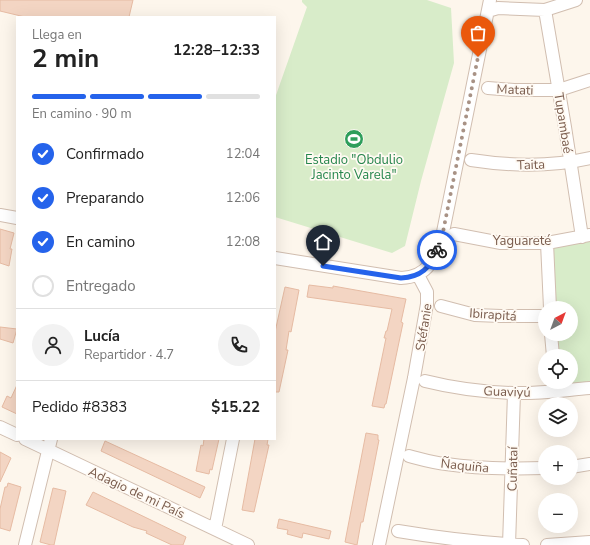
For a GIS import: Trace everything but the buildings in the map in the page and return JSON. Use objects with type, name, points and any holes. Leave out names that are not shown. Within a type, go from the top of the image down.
[{"type":"street","points":[[276,258],[401,278],[418,275],[428,268],[434,259],[443,232],[489,5],[498,8],[545,10],[576,0]]},
{"type":"street","name":"Tupambaé","points":[[545,10],[570,162],[586,236]]},
{"type":"street","name":"Matati","points":[[488,88],[514,90],[559,90],[590,80]]},
{"type":"street","name":"Taita","points":[[471,160],[511,165],[570,162],[590,158]]},
{"type":"street","points":[[0,215],[16,218]]},
{"type":"street","name":"Yaguareté","points":[[454,234],[501,243],[547,243],[586,236]]},
{"type":"street","points":[[547,243],[550,301]]},
{"type":"street","name":"Stéfanie","points":[[378,545],[412,385],[427,304],[427,292],[418,275]]},
{"type":"street","name":"Ibirapitá","points":[[441,306],[476,314],[538,316]]},
{"type":"street","name":"Guaviyú","points":[[425,381],[473,389],[514,393],[538,389]]},
{"type":"street","name":"Guaviyú","points":[[578,387],[590,388]]},
{"type":"street","name":"Cuñataí","points":[[509,545],[514,393]]},
{"type":"street","points":[[0,427],[16,435]]},
{"type":"street","name":"Adagio de mi País","points":[[30,440],[49,444],[248,545]]},
{"type":"street","points":[[215,529],[233,440]]},
{"type":"street","points":[[25,545],[49,444]]},
{"type":"street","name":"Ñaquiña","points":[[409,456],[445,464],[512,470],[538,468]]},
{"type":"street","points":[[578,466],[590,464]]},
{"type":"street","points":[[398,531],[451,540],[523,545]]},
{"type":"street","points":[[547,545],[590,542]]},
{"type":"green space","name":"Estadio \"Obdulio Jacinto Varela\"","points":[[302,0],[427,0],[451,8],[454,63],[421,181],[405,246],[392,253],[276,217],[276,95],[307,7]]},
{"type":"green space","points":[[590,239],[590,383],[578,384],[578,349],[557,349],[556,341],[578,341],[578,301],[555,301],[552,252],[555,245]]},
{"type":"way so far","points":[[437,250],[443,232],[478,57]]},
{"type":"place","name":"Estadio \"Obdulio Jacinto Varela\"","points":[[354,139]]},
{"type":"route","points":[[323,266],[401,278],[410,277],[418,275],[428,268],[434,259],[437,250]]}]
